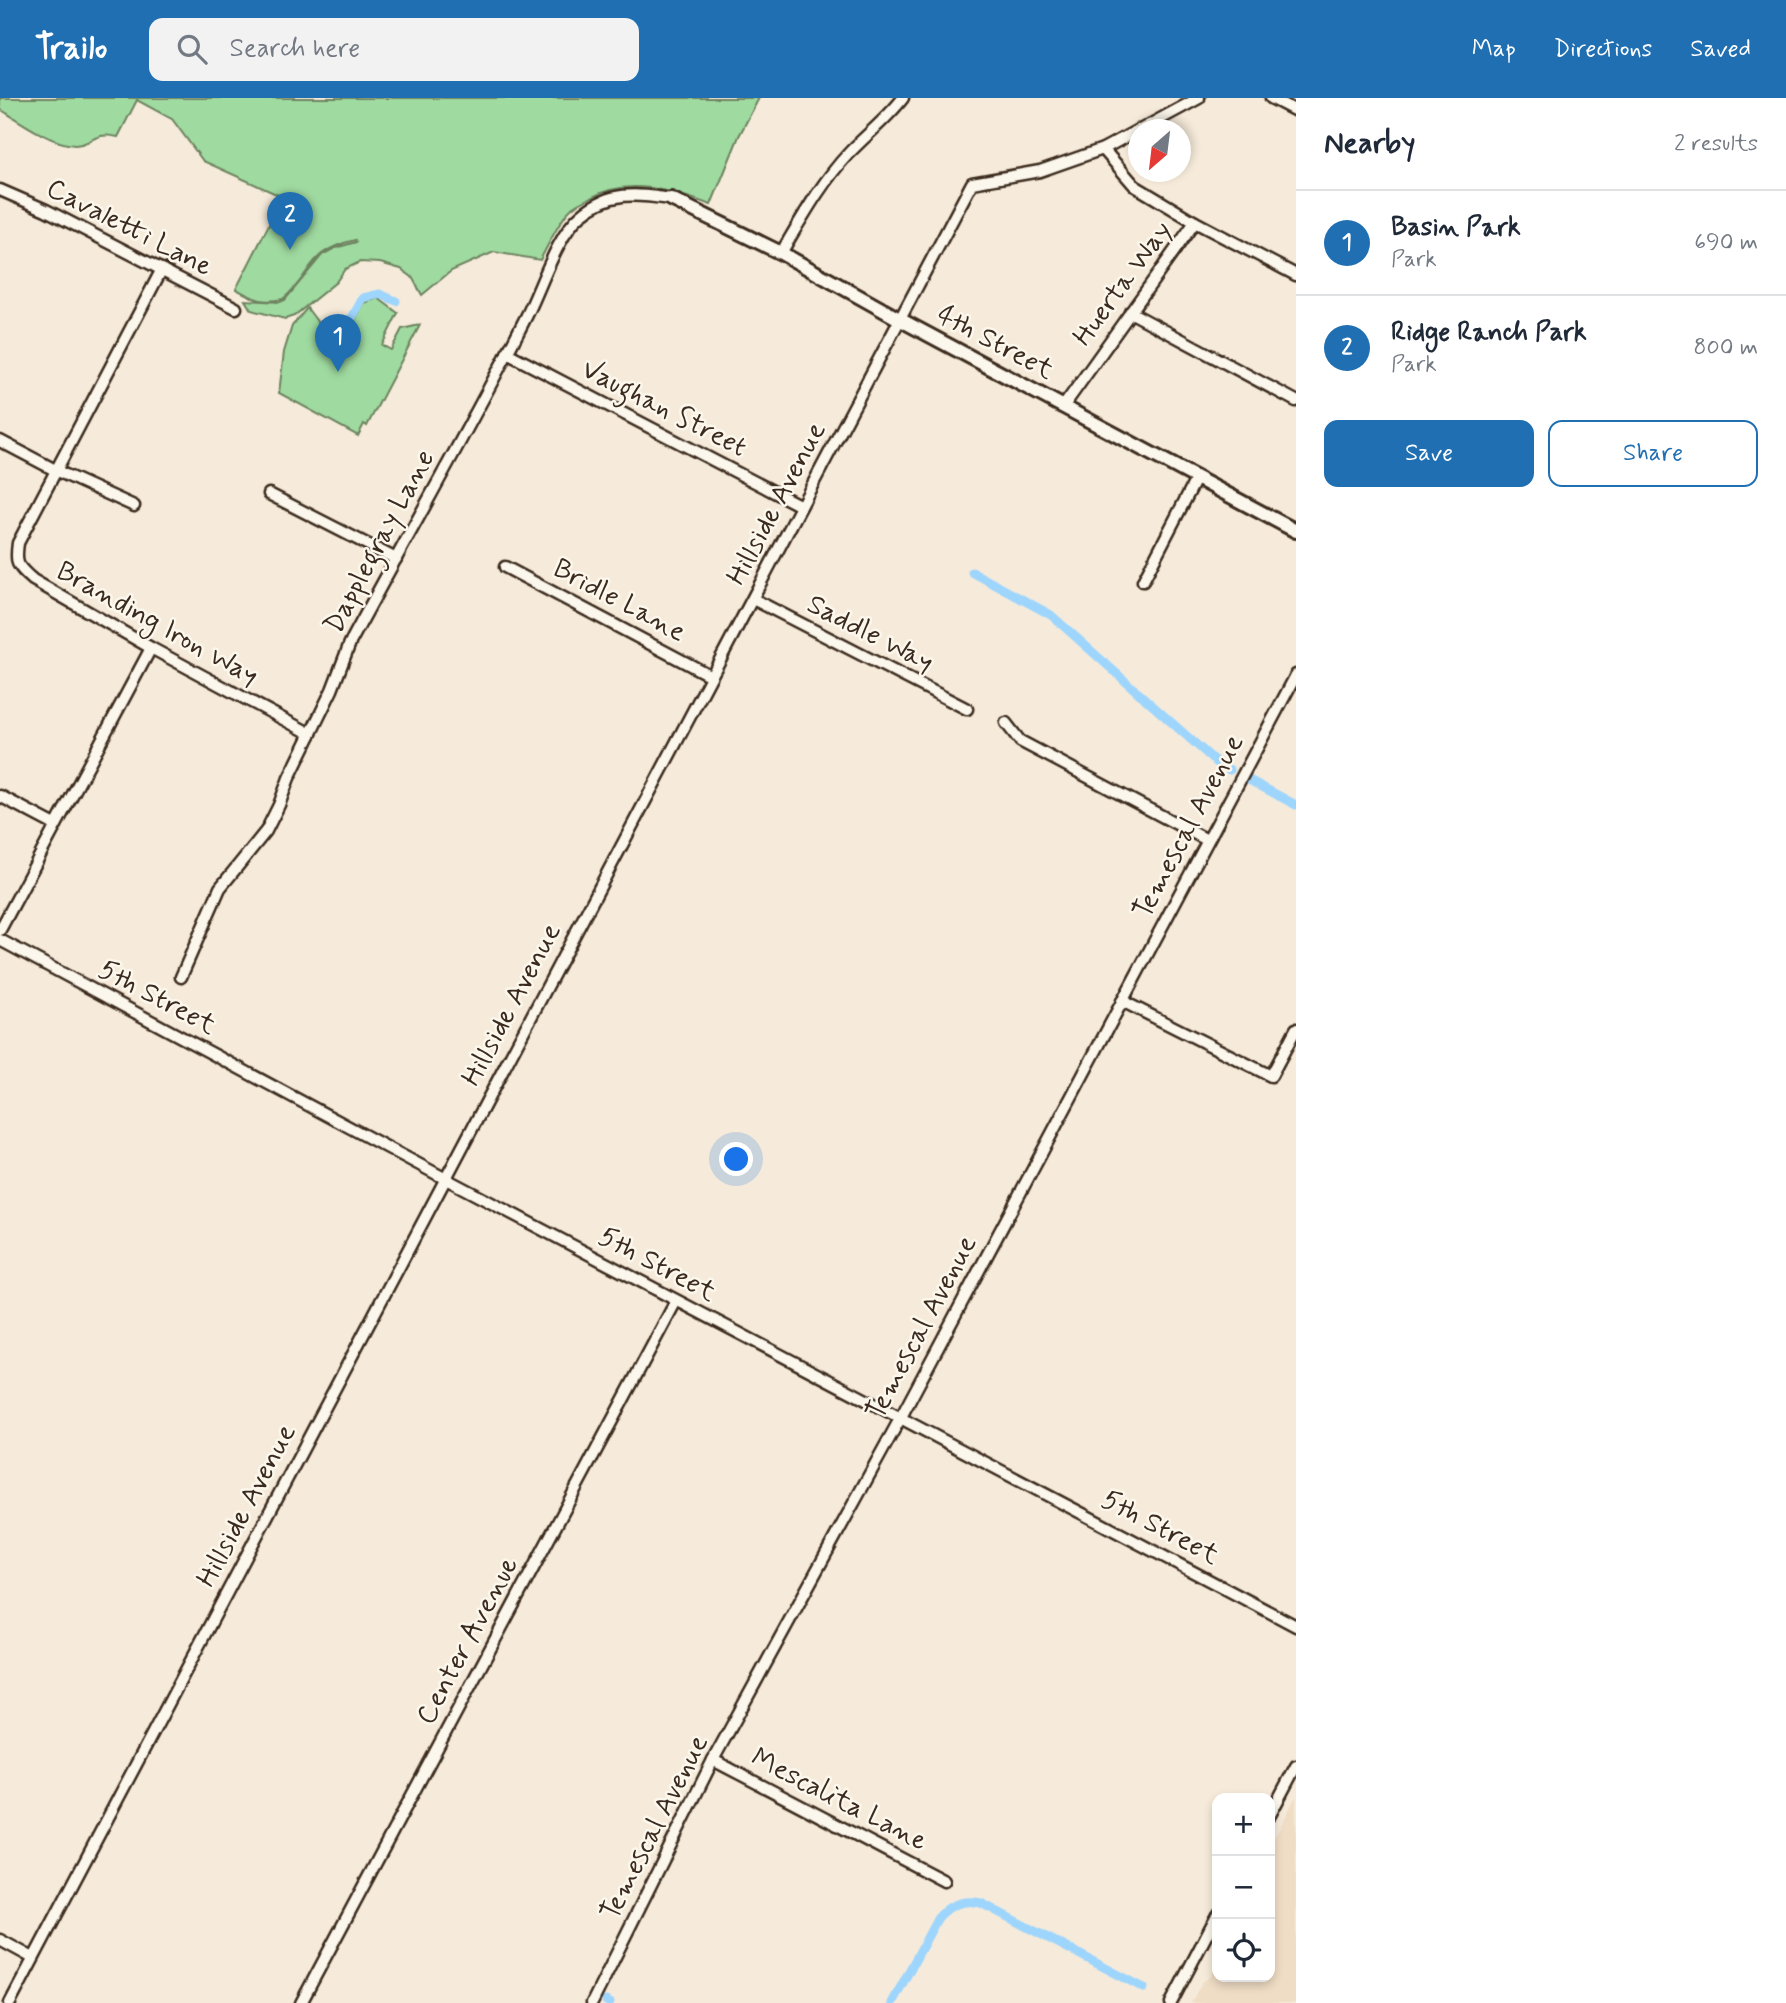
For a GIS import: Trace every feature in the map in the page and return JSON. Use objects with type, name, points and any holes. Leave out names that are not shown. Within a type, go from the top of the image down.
[{"type":"street","points":[[781,253],[820,188],[850,152],[894,111],[903,98]]},
{"type":"street","name":"Hillside Avenue","points":[[1156,119],[1182,102],[1199,98]]},
{"type":"street","points":[[1271,98],[1296,111]]},
{"type":"street","name":"Hillside Avenue","points":[[10,2003],[972,183],[1040,171],[1102,149],[1128,136]]},
{"type":"street","points":[[1102,149],[1135,186],[1195,222],[1296,275]]},
{"type":"street","name":"Cavaletti Lane","points":[[0,190],[46,210],[236,308]]},
{"type":"street","name":"Dapplegray Lane","points":[[181,977],[220,888],[266,831],[279,806],[289,778],[332,690],[350,643],[526,317],[561,241],[580,216],[606,200],[634,194],[671,199]]},
{"type":"street","name":"4th Street","points":[[671,199],[781,253],[1296,531]]},
{"type":"street","name":"Huerta Way","points":[[1063,407],[1195,222]]},
{"type":"street","name":"Branding Iron Way","points":[[162,270],[18,543],[18,567],[33,580],[151,649],[311,734]]},
{"type":"street","points":[[1130,312],[1296,401]]},
{"type":"street","name":"Vaughan Street","points":[[507,353],[801,506]]},
{"type":"street","points":[[0,441],[57,471],[134,506]]},
{"type":"street","points":[[1143,581],[1196,479]]},
{"type":"street","points":[[269,494],[396,559]]},
{"type":"street","name":"Bridle Lane","points":[[505,567],[711,676]]},
{"type":"street","name":"Saddle Way","points":[[753,599],[967,709]]},
{"type":"street","points":[[0,930],[151,649]]},
{"type":"street","name":"Temescal Avenue","points":[[592,2003],[713,1760],[901,1417],[1296,675]]},
{"type":"street","points":[[1006,723],[1020,741],[1207,840]]},
{"type":"street","points":[[0,796],[55,825]]},
{"type":"street","name":"5th Street","points":[[0,940],[676,1301],[1296,1626]]},
{"type":"street","points":[[1122,1001],[1271,1076],[1296,1029]]},
{"type":"street","name":"Center Avenue","points":[[301,2003],[676,1301]]},
{"type":"street","name":"Mescalita Lane","points":[[713,1760],[944,1881]]},
{"type":"street","points":[[1275,1806],[1296,1766]]},
{"type":"street","points":[[1171,2003],[1215,1919]]},
{"type":"street","points":[[0,1940],[33,1958]]},
{"type":"shaded area","points":[[1296,1796],[1296,2003],[1191,2003],[1202,1982],[1212,1974],[1212,1982],[1275,1982],[1275,1836]]},
{"type":"green space","points":[[0,98],[759,98],[739,136],[711,205],[650,188],[605,191],[571,209],[558,226],[540,260],[494,252],[451,271],[422,295],[412,277],[401,269],[380,263],[360,262],[345,269],[336,282],[294,316],[285,319],[251,310],[245,300],[280,302],[285,300],[322,255],[356,242],[355,240],[327,250],[312,264],[283,299],[268,301],[253,297],[236,289],[283,197],[203,161],[172,119],[137,100],[118,137],[103,136],[75,145],[47,137],[17,120],[0,109]]},
{"type":"green space","points":[[378,298],[398,313],[382,345],[391,350],[402,329],[420,325],[367,426],[364,424],[358,436],[279,393],[284,352],[292,326],[307,308],[337,348],[341,347],[364,303]]},
{"type":"waterway","points":[[337,345],[363,298],[380,294],[396,301]]},
{"type":"waterway","points":[[972,572],[1051,615],[1216,762],[1230,770]]},
{"type":"waterway","points":[[1249,780],[1296,805]]},
{"type":"waterway","points":[[892,2003],[937,1919],[951,1907],[968,1902],[981,1903],[1144,1988]]},
{"type":"waterway","points":[[606,2001],[610,2003]]},
{"type":"place","name":"Ridge Ranch Park","points":[[290,250]]},
{"type":"place","name":"Basin Park","points":[[338,372]]}]
